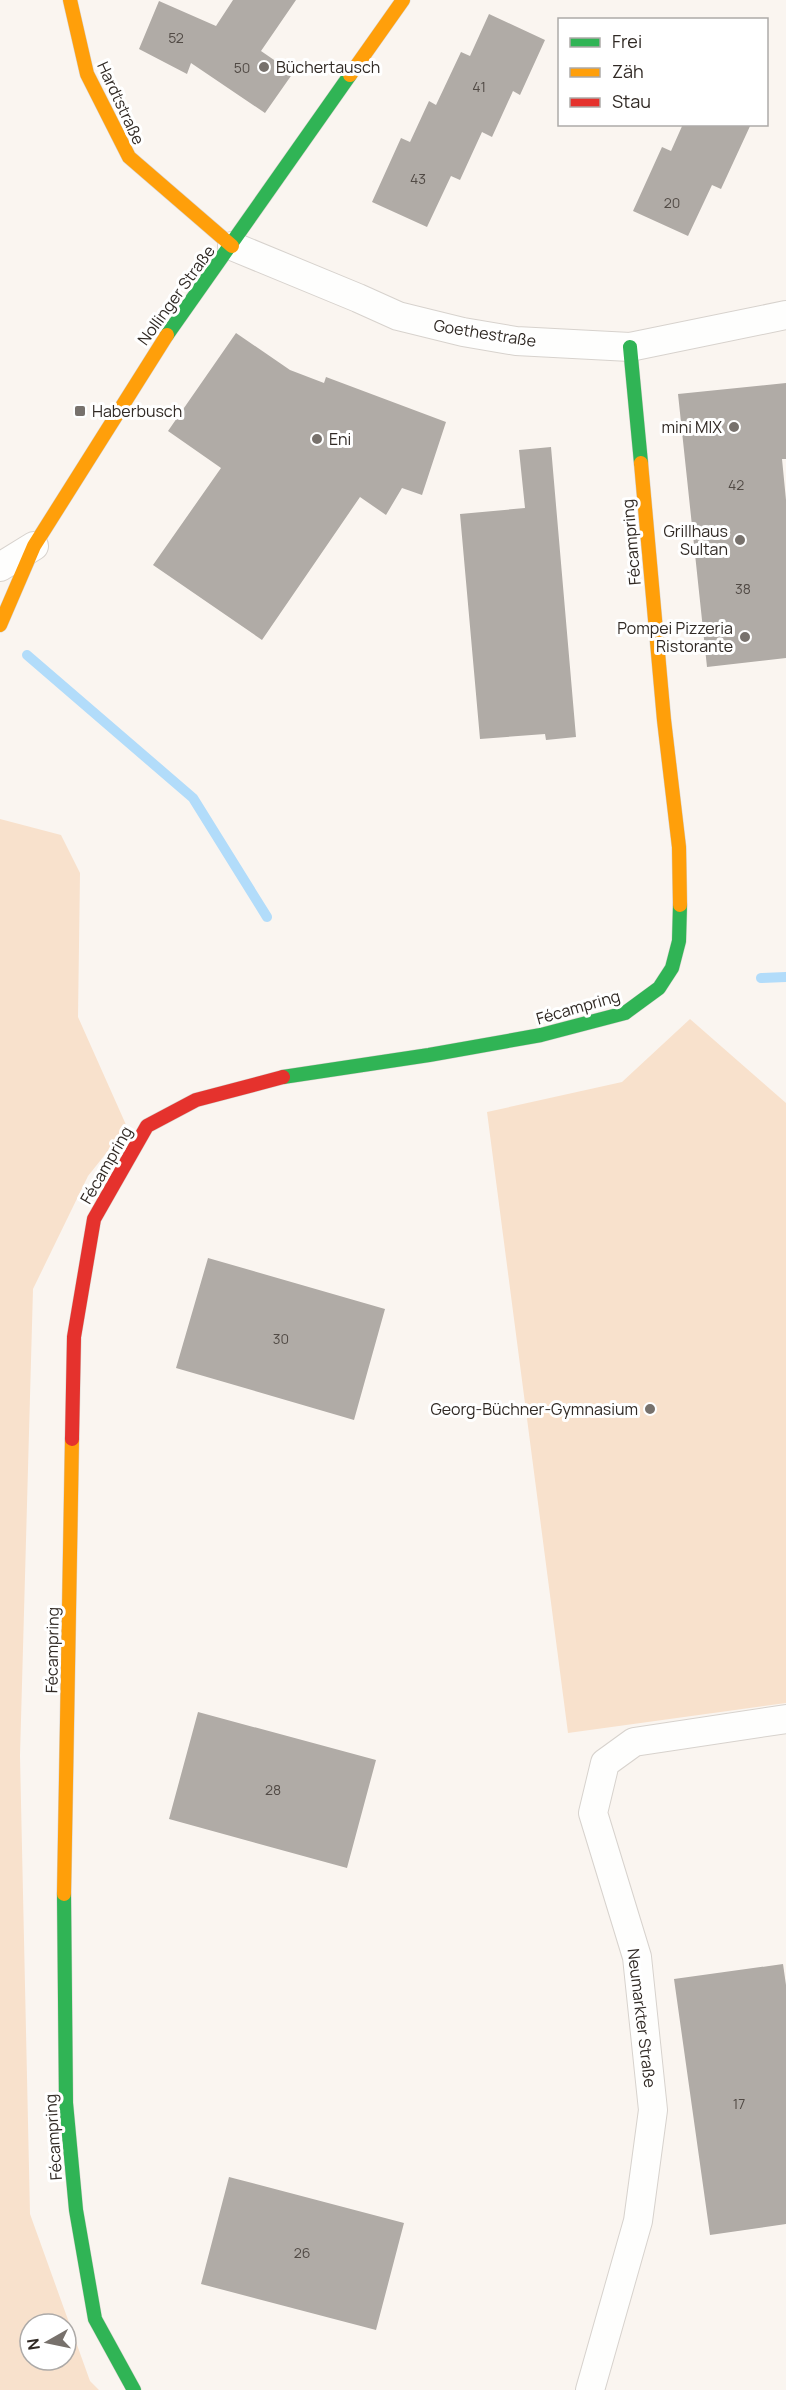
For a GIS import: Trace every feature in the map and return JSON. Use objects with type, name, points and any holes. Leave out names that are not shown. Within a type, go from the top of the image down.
[{"type":"street","name":"Hardtstraße","points":[[70,0],[87,74],[129,157],[231,246]]},
{"type":"street","name":"Nollinger Straße","points":[[0,625],[33,546],[152,357],[403,0]]},
{"type":"street","name":"Goethestraße","points":[[231,246],[398,316],[463,332],[516,341],[630,347],[786,315]]},
{"type":"street","name":"Fécampring","points":[[134,2390],[95,2319],[75,2210],[66,2103],[64,2046],[64,1853],[74,1337],[94,1219],[147,1126],[196,1100],[290,1075],[429,1055],[541,1035],[625,1013],[659,988],[672,968],[679,941],[679,847],[664,720],[630,347]]},
{"type":"street","points":[[0,567],[33,546]]},
{"type":"street","name":"Neumarkter Straße","points":[[590,2390],[638,2221],[653,2110],[637,1957],[593,1813],[605,1762],[634,1742],[786,1719]]},
{"type":"shaded area","points":[[0,819],[61,835],[80,873],[78,1017],[127,1127],[88,1176],[33,1289],[20,1756],[30,2214],[65,2312],[18,2312],[18,2372],[78,2372],[78,2348],[90,2381],[99,2390],[0,2390]]},
{"type":"shaded area","name":"Georg-Büchner-Gymnasium","points":[[690,1019],[786,1103],[786,1703],[568,1733],[487,1112],[622,1082]]},
{"type":"building","points":[[233,0],[296,0],[261,51],[293,73],[265,113],[191,63],[187,74],[139,49],[159,1],[216,26]]},
{"type":"building","points":[[489,14],[545,40],[520,95],[513,91],[492,137],[482,132],[460,180],[451,176],[427,227],[372,202],[401,138],[410,142],[429,101],[436,105],[461,52],[470,56]]},
{"type":"building","points":[[682,126],[750,126],[721,189],[712,185],[688,236],[633,211],[662,147],[671,151]]},
{"type":"building","points":[[236,333],[290,370],[324,383],[326,377],[446,422],[422,495],[402,488],[386,515],[360,497],[262,640],[153,565],[221,468],[168,431]]},
{"type":"building","points":[[786,383],[786,459],[782,459],[786,500],[786,658],[707,667],[678,394]]},
{"type":"building","points":[[551,447],[576,737],[546,740],[545,734],[480,739],[460,514],[525,508],[519,450]]},
{"type":"building","points":[[208,1258],[385,1309],[354,1420],[176,1368]]},
{"type":"building","points":[[198,1712],[376,1760],[347,1868],[169,1819]]},
{"type":"building","points":[[783,1964],[786,1985],[786,2224],[710,2235],[674,1979]]},
{"type":"building","points":[[229,2177],[404,2223],[376,2330],[201,2284]]},
{"type":"waterway","points":[[27,655],[193,798],[267,917]]},
{"type":"waterway","points":[[761,978],[786,977]]},
{"type":"traffic: fast","points":[[167,335],[350,75]]},
{"type":"traffic: fast","points":[[630,347],[641,463]]},
{"type":"traffic: fast","points":[[283,1077],[541,1035],[625,1013],[659,988],[672,968],[679,941],[680,905]]},
{"type":"traffic: fast","points":[[64,1894],[66,2103],[76,2210],[95,2319],[134,2390]]},
{"type":"traffic: slow","points":[[70,0],[87,74],[129,157],[232,246]]},
{"type":"traffic: slow","points":[[350,75],[403,0]]},
{"type":"traffic: slow","points":[[0,625],[34,546],[167,335]]},
{"type":"traffic: slow","points":[[641,463],[664,720],[679,847],[680,905]]},
{"type":"traffic: slow","points":[[64,1894],[72,1439]]},
{"type":"traffic: jam","points":[[72,1439],[74,1337],[94,1219],[147,1126],[196,1100],[283,1077]]},
{"type":"place","name":"Büchertausch","points":[[264,67]]},
{"type":"place","name":"Haberbusch","points":[[80,411]]},
{"type":"place","name":"mini MIX","points":[[734,427]]},
{"type":"place","name":"Eni","points":[[317,439]]},
{"type":"place","name":"Grillhaus Sultan","points":[[740,540]]},
{"type":"place","name":"Pompei Pizzeria Ristorante","points":[[745,637]]},
{"type":"place","name":"Georg-Büchner-Gymnasium","points":[[650,1409]]}]
